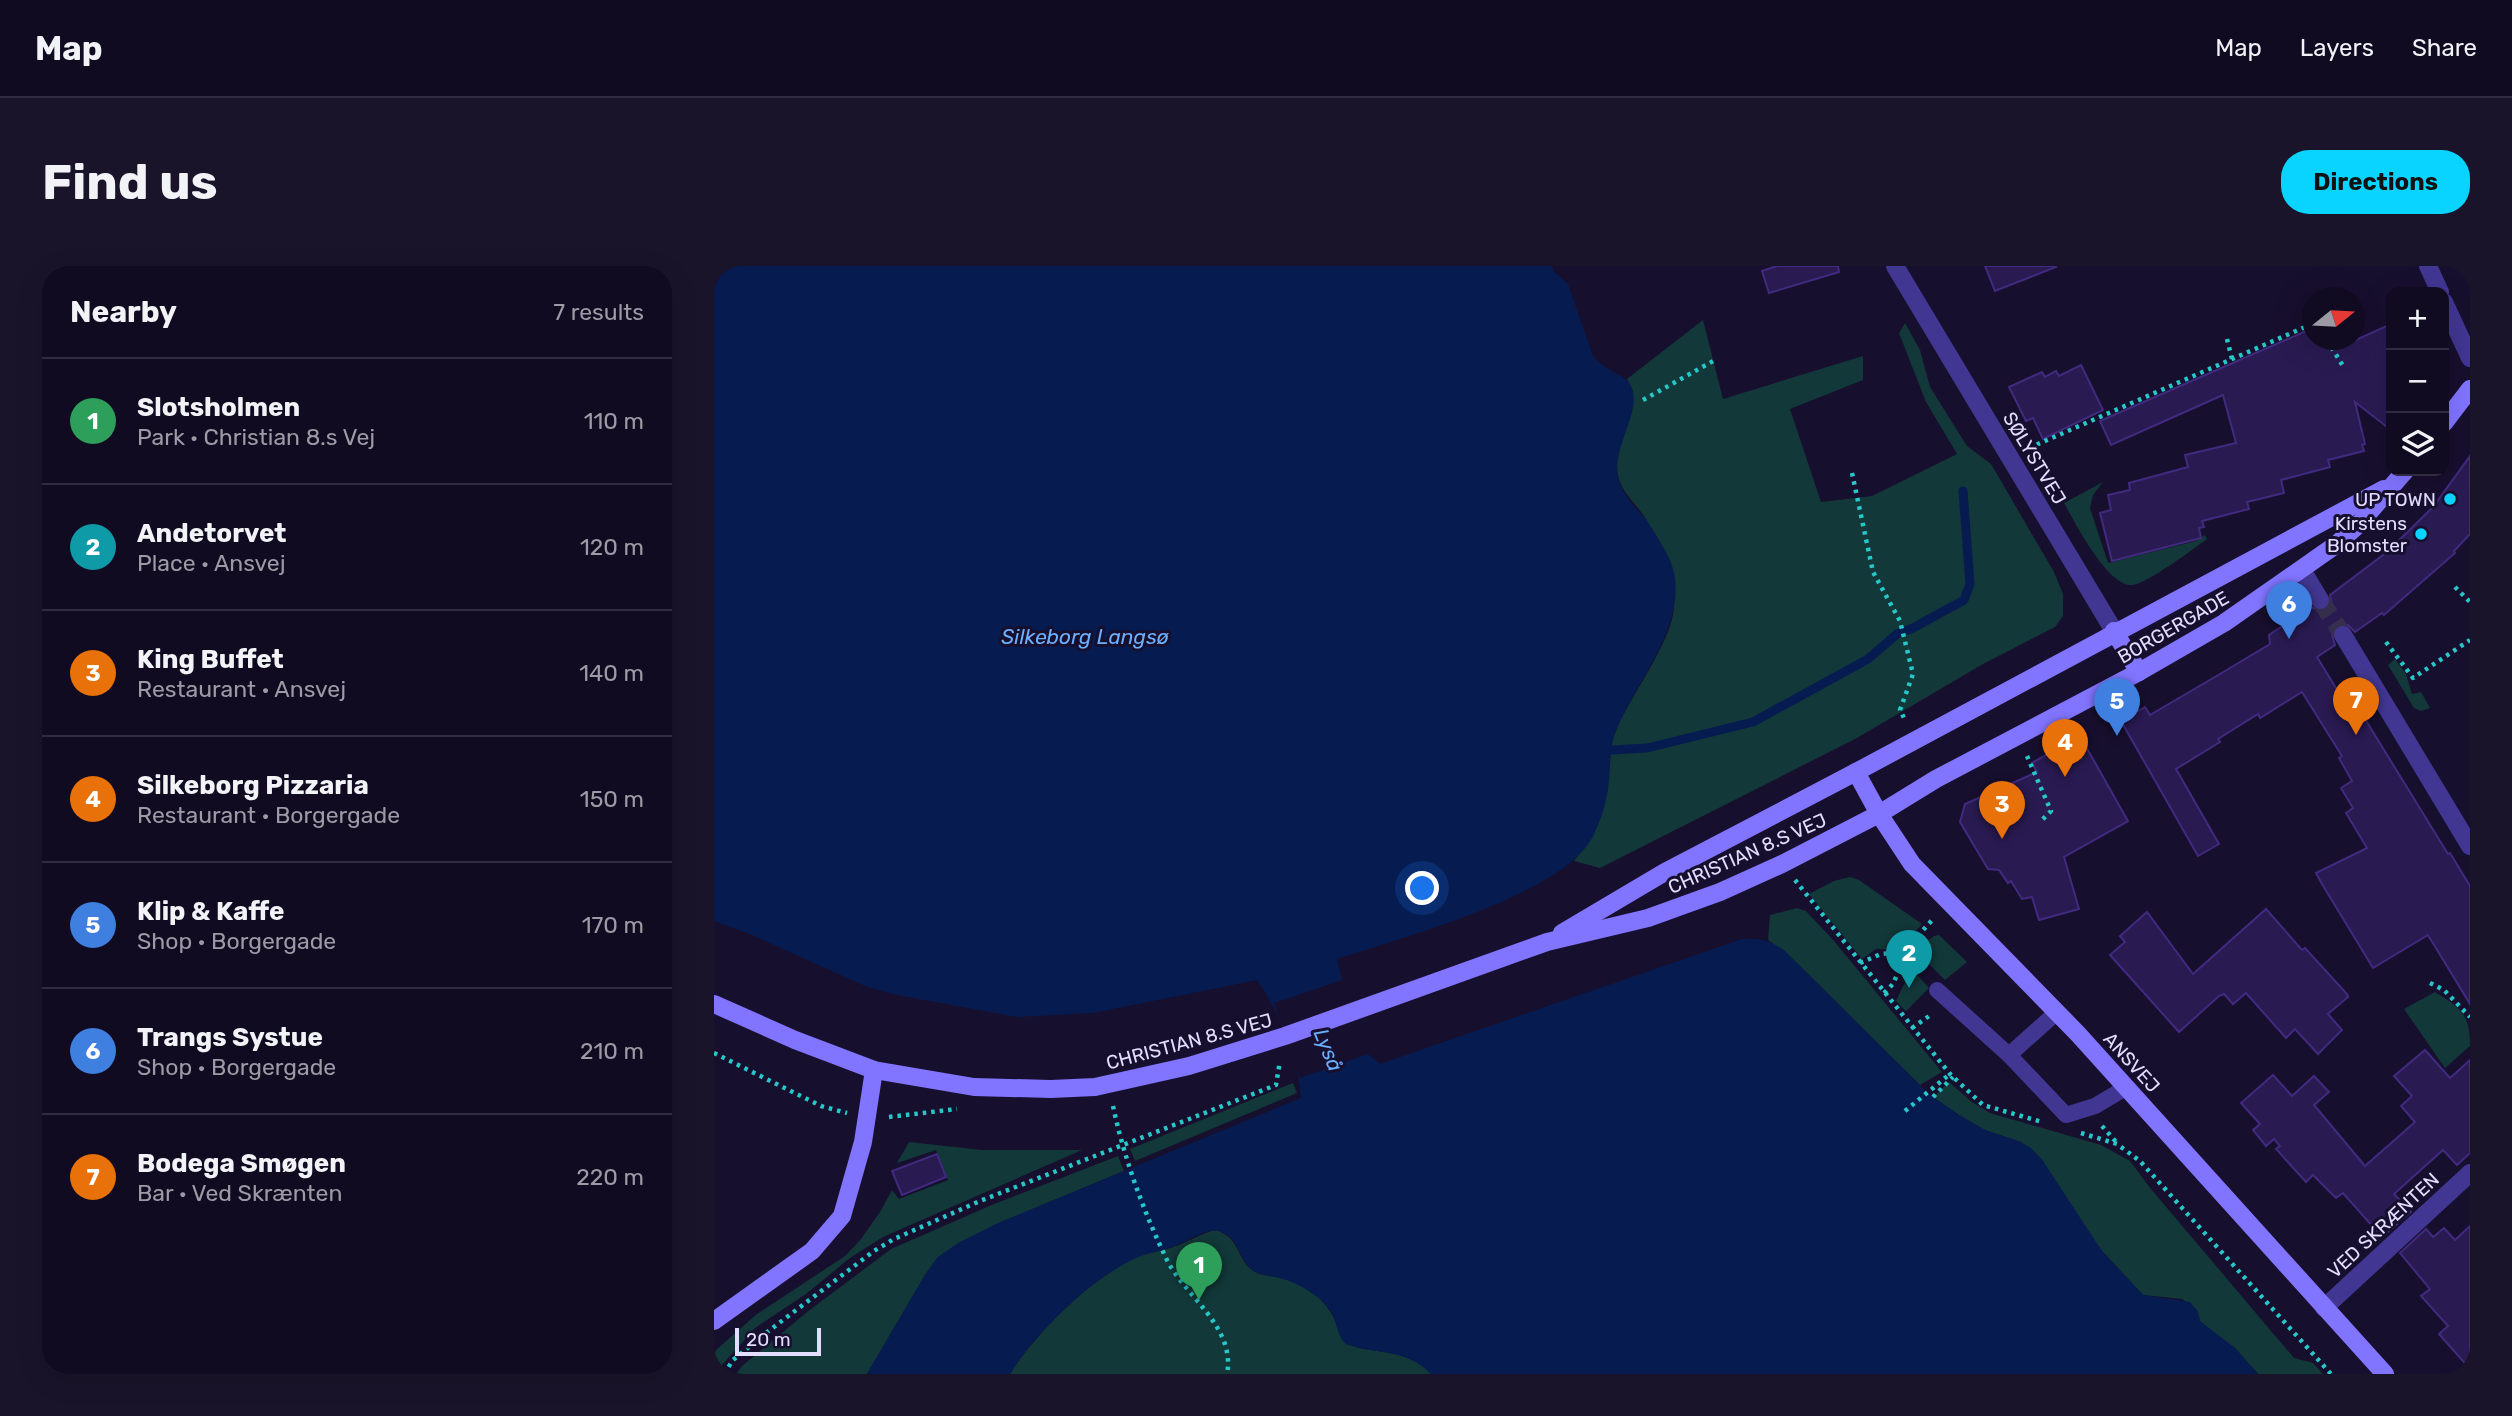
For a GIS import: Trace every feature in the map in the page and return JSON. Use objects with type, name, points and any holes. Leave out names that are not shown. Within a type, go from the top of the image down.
[{"type":"street","name":"SØLYSTVEJ","points":[[1895,266],[2139,672]]},
{"type":"street","points":[[2428,266],[2438,287]]},
{"type":"street","points":[[2449,313],[2470,358]]},
{"type":"street","points":[[2449,416],[2470,389]]},
{"type":"street","name":"BORGERGADE","points":[[1879,814],[1936,779],[2139,672],[2224,623],[2337,544],[2360,524],[2399,476]]},
{"type":"street","name":"BORGERGADE","points":[[1856,772],[2114,631],[2391,485]]},
{"type":"street","points":[[2302,570],[2320,600]]},
{"type":"street","points":[[2343,635],[2470,846]]},
{"type":"street","name":"ANSVEJ","points":[[1856,772],[1879,814],[1912,864],[2057,1012],[2385,1374]]},
{"type":"street","name":"CHRISTIAN 8.S VEJ","points":[[1547,942],[1665,872],[1856,772]]},
{"type":"street","name":"CHRISTIAN 8.S VEJ","points":[[714,1004],[805,1044],[874,1070],[974,1087],[1051,1089],[1109,1085],[1189,1066],[1285,1036],[1547,942],[1647,918],[1720,892],[1782,864],[1879,814]]},
{"type":"street","points":[[714,1321],[812,1251],[842,1216],[863,1142],[874,1070]]},
{"type":"street","name":"VED SKRÆNTEN","points":[[2323,1307],[2470,1173]]},
{"type":"lane","points":[[1937,990],[2009,1055],[2066,1115],[2095,1106],[2126,1087]]},
{"type":"lane","points":[[2009,1055],[2057,1012]]},
{"type":"path","points":[[2009,457],[2302,328]]},
{"type":"path","points":[[2227,339],[2232,359]]},
{"type":"path","points":[[2333,350],[2343,366]]},
{"type":"path","points":[[1643,400],[1715,360]]},
{"type":"path","points":[[1852,473],[1873,572],[1900,621],[1913,674],[1900,710],[1905,721]]},
{"type":"path","points":[[2455,587],[2470,602]]},
{"type":"path","points":[[2386,642],[2413,678],[2470,640]]},
{"type":"path","points":[[2018,736],[2051,811],[2041,821]]},
{"type":"path","points":[[1884,993],[1893,984],[1903,952],[1948,902]]},
{"type":"path","points":[[1860,963],[1881,954],[1903,952]]},
{"type":"path","points":[[1903,952],[1937,990]]},
{"type":"path","points":[[2430,983],[2444,990],[2470,1017]]},
{"type":"path","points":[[724,1374],[733,1360],[762,1336],[874,1251],[894,1239],[980,1201],[1276,1085],[1285,1036]]},
{"type":"path","points":[[714,1053],[821,1106],[867,1119]]},
{"type":"path","points":[[1905,1111],[1952,1076],[1933,1097]]},
{"type":"path","points":[[1109,1085],[1124,1156],[1167,1260],[1213,1320],[1225,1346],[1227,1374]]},
{"type":"green space","points":[[1703,320],[1723,399],[1863,356],[1863,380],[1790,409],[1821,502],[1872,496],[1957,454],[1926,402],[1899,333],[1905,323],[1920,350],[1930,387],[1967,446],[1991,464],[2054,572],[2063,594],[2063,616],[2055,627],[1983,664],[1857,738],[1600,868],[1574,861],[1594,830],[1602,809],[1615,732],[1659,652],[1672,620],[1674,607],[1649,525],[1624,491],[1618,475],[1618,455],[1633,400],[1627,379]]},
{"type":"green space","points":[[2103,482],[2093,495],[2090,508],[2108,563],[2196,541],[2205,535],[2207,539],[2148,579],[2132,585],[2123,583],[2103,565],[2064,503]]},
{"type":"green space","points":[[2395,659],[2406,674],[2412,694],[2421,692],[2430,708],[2421,711],[2414,708],[2388,665]]},
{"type":"green space","points":[[1850,877],[1859,880],[1922,924],[1899,950],[1876,949],[1862,959],[1809,894],[1834,881]]},
{"type":"green space","points":[[1797,908],[1806,911],[1834,941],[1942,1072],[1920,1085],[1785,952],[1768,940],[1770,915]]},
{"type":"green space","points":[[1939,935],[1967,962],[1945,980],[1915,950]]},
{"type":"green space","points":[[1905,961],[1929,988],[1906,1011],[1896,1001],[1905,982]]},
{"type":"green space","points":[[2435,992],[2458,1008],[2466,1019],[2470,1035],[2470,1046],[2445,1068],[2404,1009]]},
{"type":"green space","points":[[1949,1082],[1990,1113],[2101,1145],[2130,1161],[2294,1358],[2313,1363],[2323,1374],[2258,1374],[2235,1348],[2207,1328],[2200,1321],[2197,1310],[2182,1299],[2143,1295],[2102,1251],[2021,1142],[1985,1130],[1933,1097]]},
{"type":"green space","points":[[1293,1083],[1297,1093],[1135,1161],[1130,1149]]},
{"type":"green space","points":[[909,1142],[982,1150],[1082,1150],[883,1237],[755,1328],[714,1374],[714,1354],[717,1349],[757,1314],[845,1256],[861,1239],[892,1190],[899,1199],[948,1180],[936,1150],[897,1163]]},
{"type":"green space","points":[[1118,1156],[1124,1171],[996,1224],[938,1257],[867,1374],[736,1374],[807,1312],[891,1249],[994,1204]]},
{"type":"green space","points":[[1216,1230],[1230,1238],[1252,1270],[1297,1284],[1317,1296],[1336,1321],[1346,1344],[1402,1356],[1431,1374],[1010,1374],[1065,1308],[1100,1279],[1135,1258]]},
{"type":"water","name":"Silkeborg Langsø","points":[[714,266],[1552,266],[1554,272],[1568,284],[1593,356],[1624,378],[1630,384],[1634,395],[1617,473],[1630,501],[1649,524],[1668,556],[1675,578],[1675,601],[1670,623],[1616,731],[1611,748],[1608,791],[1603,812],[1594,834],[1578,856],[1551,876],[1479,912],[1337,959],[1368,1054],[1380,1064],[1742,939],[1770,943],[1785,951],[1930,1095],[1985,1130],[2031,1148],[2043,1161],[2102,1251],[2143,1295],[2190,1302],[2197,1310],[2200,1321],[2235,1348],[2258,1374],[1431,1374],[1402,1356],[1346,1344],[1324,1302],[1296,1284],[1252,1270],[1232,1239],[1224,1233],[1213,1231],[1139,1257],[1099,1280],[1064,1309],[1034,1341],[1010,1374],[867,1374],[925,1275],[938,1257],[958,1243],[996,1224],[1301,1098],[1299,1083],[1286,1036],[1273,1006],[1257,980],[1093,1013],[1017,1017],[897,995],[865,986],[750,934],[714,921]]},
{"type":"pier","points":[[1342,980],[1368,1054],[1300,1078],[1274,1003]]},
{"type":"building","points":[[1777,266],[1838,266],[1839,272],[1769,293],[1762,271]]},
{"type":"building","points":[[1985,266],[2055,266],[2056,267],[1995,291]]},
{"type":"building","points":[[2386,326],[2386,426],[2355,402],[2365,444],[2362,445],[2364,451],[2328,460],[2330,467],[2281,480],[2284,493],[2247,502],[2249,509],[2202,521],[2204,527],[2199,528],[2201,538],[2112,561],[2100,513],[2111,510],[2108,495],[2130,490],[2129,483],[2188,467],[2185,455],[2236,443],[2223,395],[2111,445],[2100,421],[2302,333],[2302,350],[2365,350],[2365,336]]},
{"type":"building","points":[[2081,365],[2103,410],[2043,439],[2033,418],[2026,421],[2009,387],[2042,372],[2045,377],[2056,371],[2059,376]]},
{"type":"building","points":[[2470,456],[2470,534],[2455,553],[2384,615],[2382,613],[2355,632],[2348,625],[2337,626],[2332,635],[2335,645],[2317,657],[2358,724],[2365,719],[2470,886],[2470,1004],[2428,935],[2373,968],[2316,873],[2367,848],[2346,813],[2353,808],[2341,788],[2352,781],[2339,758],[2342,756],[2302,692],[2260,718],[2258,714],[2176,769],[2219,844],[2198,856],[2121,721],[2145,707],[2150,715],[2270,644],[2269,635],[2311,607],[2320,611],[2326,609],[2331,600],[2330,595],[2387,552],[2433,507]]},
{"type":"building","points":[[2080,736],[2128,821],[2064,857],[2079,909],[2039,920],[2032,897],[2022,899],[2011,881],[2008,883],[1999,870],[1988,869],[1960,822],[1965,804],[2037,772],[2032,763]]},
{"type":"building","points":[[2266,909],[2302,950],[2305,948],[2347,994],[2348,997],[2328,1014],[2342,1030],[2318,1054],[2295,1029],[2286,1038],[2246,993],[2233,1004],[2224,994],[2219,996],[2179,1032],[2110,955],[2125,942],[2120,936],[2147,912],[2193,974]]},
{"type":"building","points":[[2425,1050],[2450,1078],[2470,1060],[2470,1153],[2457,1165],[2443,1150],[2394,1194],[2411,1212],[2382,1237],[2343,1193],[2336,1198],[2313,1175],[2306,1182],[2276,1149],[2280,1146],[2274,1139],[2266,1146],[2253,1130],[2260,1124],[2241,1103],[2273,1075],[2292,1096],[2314,1076],[2329,1092],[2314,1105],[2365,1166],[2415,1122],[2401,1106],[2412,1096],[2394,1076]]},
{"type":"building","points":[[937,1154],[946,1177],[902,1195],[892,1171]]},
{"type":"building","points":[[2470,1226],[2470,1369],[2439,1334],[2448,1326],[2421,1296],[2430,1289],[2400,1253],[2426,1229],[2433,1237],[2444,1228],[2455,1240]]},
{"type":"waterway","points":[[1612,750],[1647,748],[1753,722],[1868,659],[1897,634],[1964,600],[1970,584],[1963,491]]},
{"type":"tunnel","points":[[2320,600],[2343,635]]},
{"type":"place","name":"UP TOWN","points":[[2450,499]]},
{"type":"place","name":"Kirstens Blomster","points":[[2421,534]]},
{"type":"place","name":"Trangs Systue","points":[[2289,639]]},
{"type":"place","name":"Bodega Smøgen","points":[[2356,735]]},
{"type":"place","name":"Klip & Kaffe","points":[[2117,736]]},
{"type":"place","name":"Silkeborg Pizzaria","points":[[2065,777]]},
{"type":"place","name":"King Buffet","points":[[2002,839]]},
{"type":"place","name":"Andetorvet","points":[[1909,988]]},
{"type":"place","name":"Slotsholmen","points":[[1199,1300]]},
{"type":"water label","name":"Lyså","points":[[1328,1050]]}]
